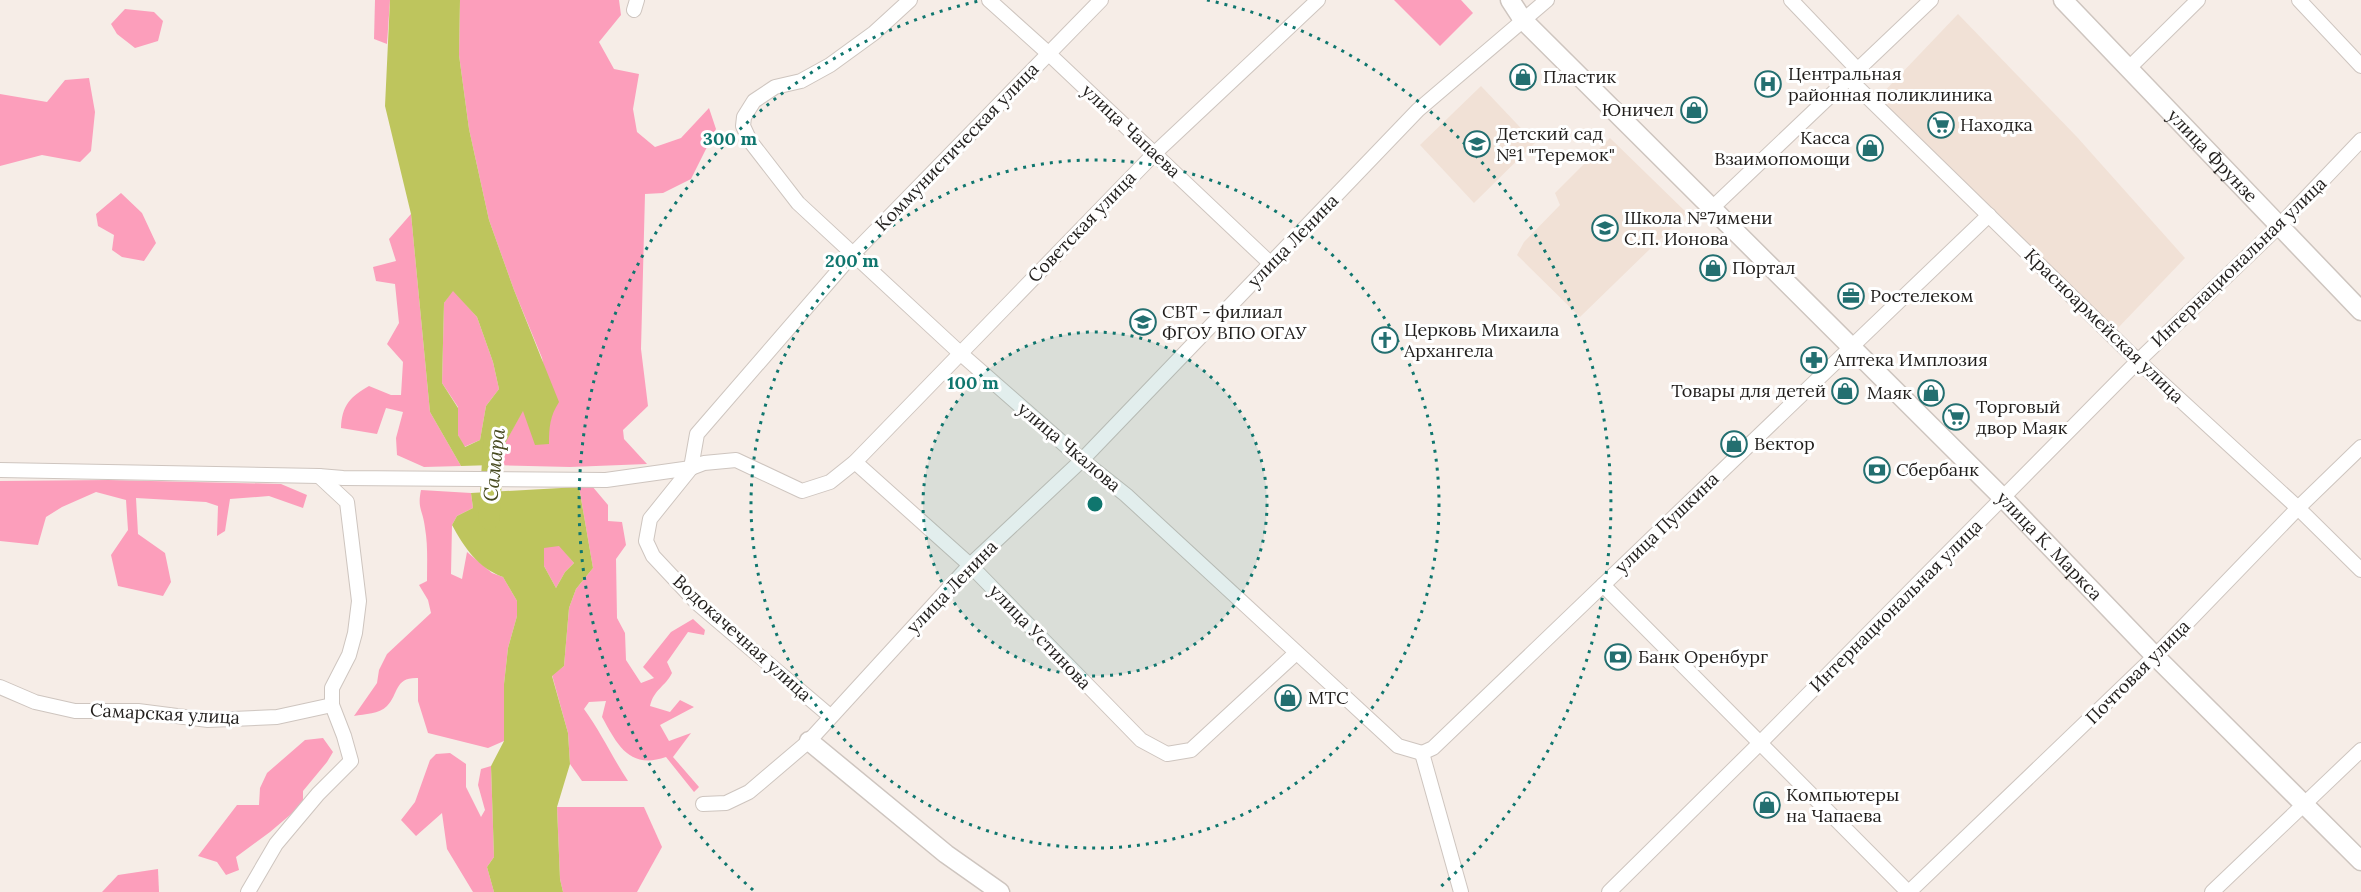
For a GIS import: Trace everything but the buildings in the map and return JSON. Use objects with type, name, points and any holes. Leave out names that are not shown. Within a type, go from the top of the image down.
[{"type":"main road","name":"улица К. Маркса","points":[[1510,0],[1523,20],[2003,498],[2156,657],[2361,861]]},
{"type":"main road","name":"улица Фрунзе","points":[[2063,0],[2361,311]]},
{"type":"main road","points":[[808,741],[946,854],[1000,892]]},
{"type":"street","name":"улица Чкалова","points":[[910,0],[874,33],[830,65],[801,81],[775,87],[754,101],[744,117],[743,126],[750,141],[798,203],[852,255],[1082,460],[1126,495],[1398,746],[1422,753]]},
{"type":"street","name":"улица Чапаева","points":[[989,0],[1271,264]]},
{"type":"street","name":"Коммунистическая улица","points":[[691,468],[697,434],[852,255],[1101,0]]},
{"type":"street","name":"Советская улица","points":[[855,462],[1155,153],[1318,0]]},
{"type":"street","name":"улица Ленина","points":[[703,804],[726,803],[749,792],[808,741],[970,566],[1082,460],[1418,110],[1547,0]]},
{"type":"street","name":"Красноармейская улица","points":[[1791,0],[1854,75],[1989,215],[2138,361],[2298,508],[2361,570]]},
{"type":"street","points":[[1711,209],[1931,0]]},
{"type":"street","points":[[2130,68],[2198,0]]},
{"type":"street","points":[[2299,0],[2361,66]]},
{"type":"street","name":"Интернациональная улица","points":[[1609,892],[1761,742],[2138,361],[2279,226],[2361,140]]},
{"type":"street","name":"улица Пушкина","points":[[1422,753],[1433,748],[1784,409],[1989,215]]},
{"type":"street","name":"Почтовая улица","points":[[1908,892],[2156,657],[2298,508],[2361,447]]},
{"type":"street","points":[[0,470],[343,478],[606,480],[691,468],[704,463],[736,460],[802,491],[830,482],[855,462]]},
{"type":"street","name":"улица Устинова","points":[[855,462],[970,566],[1141,740],[1167,754],[1191,750],[1296,653]]},
{"type":"street","name":"Водокачечная улица","points":[[691,468],[650,519],[646,541],[653,556],[698,604],[830,716]]},
{"type":"street","points":[[248,892],[276,844],[318,794],[351,761],[332,705],[332,688],[349,655],[355,633],[359,601],[347,502],[319,476]]},
{"type":"street","points":[[1603,585],[1908,892]]},
{"type":"street","name":"Самарская улица","points":[[0,687],[35,702],[75,711],[138,711],[208,720],[277,717],[332,705]]},
{"type":"street","points":[[2212,892],[2361,750]]},
{"type":"street","points":[[1422,753],[1461,892]]},
{"type":"shaded area","points":[[375,0],[390,0],[387,44],[374,39]]},
{"type":"shaded area","points":[[390,0],[460,0],[459,55],[469,129],[489,220],[559,402],[551,422],[549,444],[535,445],[523,411],[493,465],[461,466],[430,412],[411,214],[385,106]],"holes":[[[453,291],[477,317],[493,362],[499,389],[486,406],[480,440],[465,447],[458,435],[458,408],[442,383],[444,303]]]},
{"type":"shaded area","points":[[460,0],[619,0],[621,15],[599,42],[614,69],[639,74],[633,109],[637,132],[655,147],[681,138],[709,108],[716,129],[691,179],[663,193],[645,194],[641,349],[648,406],[623,430],[624,439],[647,464],[570,467],[493,465],[523,410],[549,444],[549,424],[553,410],[542,358],[489,220],[469,129],[459,55]]},
{"type":"shaded area","points":[[1394,0],[1461,0],[1473,13],[1440,46]]},
{"type":"shaded area","points":[[125,9],[154,12],[163,21],[158,41],[135,48],[117,34],[111,24]]},
{"type":"shaded area","points":[[1958,14],[2077,137],[2185,258],[2116,330],[1878,98]]},
{"type":"shaded area","points":[[89,78],[95,112],[91,151],[80,162],[42,155],[0,166],[0,94],[47,102],[65,80]]},
{"type":"shaded area","name":"Детский сад №1 \"Теремок\"","points":[[1481,86],[1535,143],[1474,203],[1420,145]]},
{"type":"shaded area","name":"Школа №7имени С.П. Ионова","points":[[1610,138],[1687,213],[1580,317],[1517,255],[1524,242],[1560,205],[1555,193]]},
{"type":"shaded area","points":[[121,193],[142,213],[156,243],[144,261],[122,257],[112,250],[114,235],[98,226],[96,214]]},
{"type":"shaded area","points":[[411,214],[430,412],[461,466],[424,467],[397,455],[396,438],[403,412],[386,408],[377,434],[341,428],[343,413],[348,402],[369,386],[391,395],[401,395],[403,362],[387,344],[399,323],[395,284],[376,281],[373,267],[396,261],[389,239]]},
{"type":"shaded area","points":[[453,290],[477,317],[493,362],[499,389],[486,406],[480,440],[464,447],[458,435],[458,407],[442,383],[444,303]]},
{"type":"shaded area","points":[[109,480],[281,484],[307,495],[303,508],[269,496],[230,499],[225,531],[217,536],[218,506],[206,502],[136,498],[138,534],[165,553],[171,582],[163,596],[118,586],[111,555],[128,530],[126,500],[96,492],[46,517],[38,545],[0,541],[0,481]]},
{"type":"shaded area","points":[[592,486],[608,505],[608,521],[622,522],[626,545],[616,559],[617,618],[625,633],[626,660],[641,683],[654,678],[643,667],[671,632],[693,619],[705,630],[704,635],[688,632],[667,662],[672,673],[654,696],[650,706],[670,712],[680,700],[694,707],[660,725],[669,741],[691,733],[673,757],[699,787],[694,792],[666,757],[642,760],[633,757],[619,745],[602,717],[606,701],[589,702],[584,709],[628,781],[582,781],[570,764],[568,733],[552,675],[564,666],[569,608],[576,589],[593,568],[579,487]]},
{"type":"shaded area","points":[[579,487],[593,568],[576,589],[569,608],[564,666],[552,676],[568,733],[570,764],[557,807],[560,879],[563,892],[494,892],[487,867],[494,857],[491,766],[504,741],[504,684],[508,648],[517,616],[517,601],[503,577],[486,568],[473,556],[452,525],[457,516],[473,508],[471,493]],"holes":[[[559,546],[574,563],[565,572],[556,588],[544,566],[544,548]]]},
{"type":"shaded area","points":[[421,490],[471,493],[473,508],[457,516],[452,525],[451,574],[462,579],[467,552],[492,573],[503,577],[517,601],[517,616],[508,648],[504,684],[504,741],[488,748],[428,733],[418,701],[418,678],[410,678],[401,683],[384,709],[354,716],[377,683],[379,670],[387,654],[431,613],[428,600],[419,585],[427,581],[427,541],[420,506]]},
{"type":"shaded area","points":[[559,545],[574,563],[565,572],[556,588],[544,566],[544,547]]},
{"type":"shaded area","points":[[323,738],[333,752],[303,791],[303,804],[236,857],[239,870],[226,875],[217,862],[198,856],[237,805],[259,805],[260,788],[267,773],[305,740]]},
{"type":"shaded area","points":[[450,753],[466,764],[466,787],[481,817],[485,810],[478,785],[481,769],[491,766],[494,857],[487,867],[494,892],[473,892],[447,849],[442,813],[416,836],[401,820],[415,802],[430,760],[436,754]]},
{"type":"shaded area","points":[[557,807],[644,807],[662,847],[637,892],[563,892],[560,879]]},
{"type":"shaded area","points":[[158,869],[159,892],[102,892],[118,875]]},
{"type":"waterway","name":"Самара","points":[[489,519],[494,437]]},
{"type":"place","name":"Пластик","points":[[1523,77]]},
{"type":"place","name":"Центральная районная поликлиника","points":[[1768,84]]},
{"type":"place","name":"Юничел","points":[[1694,110]]},
{"type":"place","name":"Находка","points":[[1941,125]]},
{"type":"place","name":"Детский сад №1 \"Теремок\"","points":[[1477,144]]},
{"type":"place","name":"Касса Взаимопомощи","points":[[1870,148]]},
{"type":"place","name":"Школа №7имени С.П. Ионова","points":[[1605,228]]},
{"type":"place","name":"Портал","points":[[1713,268]]},
{"type":"place","name":"Ростелеком","points":[[1851,296]]},
{"type":"place","name":"СВТ - филиал ФГОУ ВПО ОГАУ","points":[[1143,322]]},
{"type":"place","name":"Церковь Михаила Архангела","points":[[1385,340]]},
{"type":"place","name":"Аптека Имплозия","points":[[1814,360]]},
{"type":"place","name":"Товары для детей","points":[[1845,391]]},
{"type":"place","name":"Маяк","points":[[1931,393]]},
{"type":"place","name":"Торговый двор Маяк","points":[[1956,417]]},
{"type":"place","name":"Вектор","points":[[1734,444]]},
{"type":"place","name":"Сбербанк","points":[[1877,470]]},
{"type":"place","name":"Банк Оренбург","points":[[1618,657]]},
{"type":"place","name":"МТС","points":[[1288,698]]},
{"type":"place","name":"Компьютеры на Чапаева","points":[[1767,805]]}]
